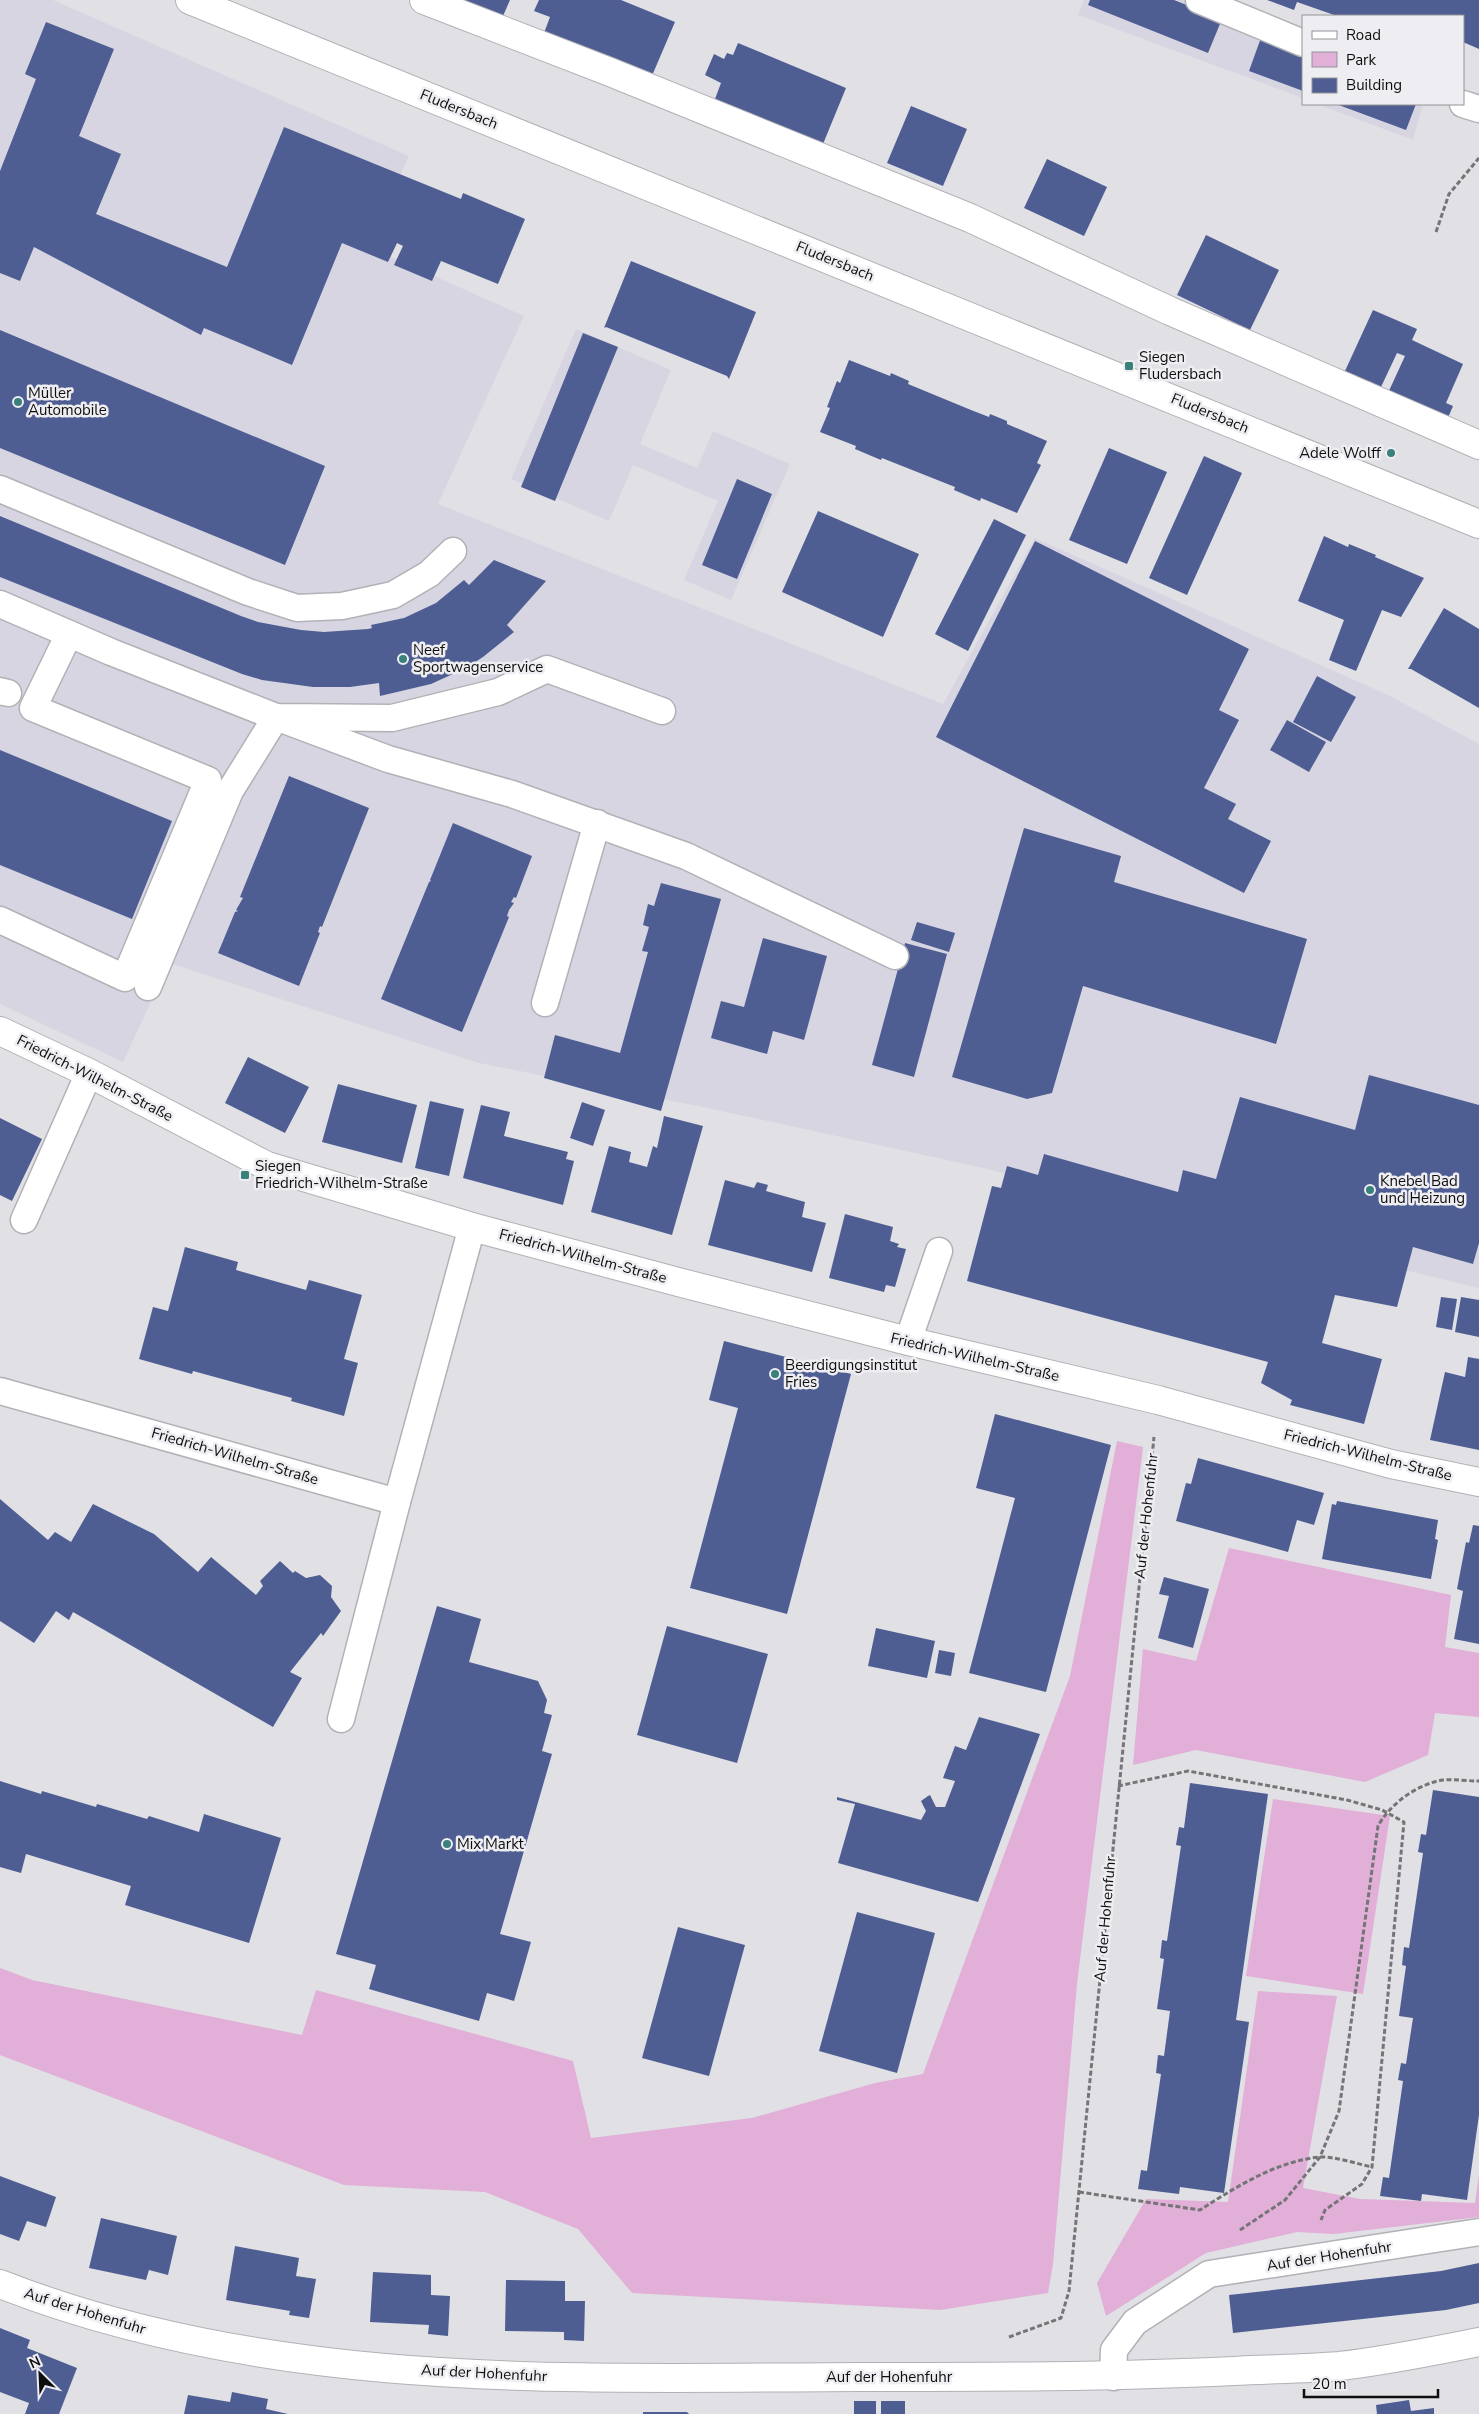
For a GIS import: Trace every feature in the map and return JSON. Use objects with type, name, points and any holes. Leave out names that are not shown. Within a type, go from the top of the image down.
[{"type":"street","name":"Fludersbach","points":[[190,0],[1479,524]]},
{"type":"street","points":[[424,0],[610,72],[970,218],[1170,312],[1479,445]]},
{"type":"street","name":"Friedrich-Wilhelm-Straße","points":[[0,1031],[89,1073],[267,1166],[472,1226],[908,1341],[1158,1400],[1391,1464],[1479,1482]]},
{"type":"street","name":"Auf der Hohenfuhr","points":[[0,2284],[115,2322],[212,2346],[311,2362],[465,2374],[619,2378],[1113,2377],[1341,2366],[1479,2342]]},
{"type":"lane","points":[[1199,0],[1302,43]]},
{"type":"lane","points":[[1464,104],[1479,109]]},
{"type":"lane","points":[[2,494],[248,592],[297,608],[342,606],[393,595],[429,574],[453,551]]},
{"type":"lane","points":[[0,604],[69,634],[276,717],[388,759],[512,794],[686,856],[895,956]]},
{"type":"lane","points":[[0,920],[125,978],[208,780],[33,708],[69,634]]},
{"type":"lane","points":[[276,717],[392,718],[498,692],[547,669],[662,711]]},
{"type":"lane","points":[[148,987],[230,791],[276,717]]},
{"type":"lane","points":[[546,1003],[597,823]]},
{"type":"lane","points":[[24,1220],[89,1073]]},
{"type":"lane","points":[[341,1719],[472,1226]]},
{"type":"lane","points":[[908,1341],[939,1252]]},
{"type":"lane","name":"Friedrich-Wilhelm-Straße","points":[[0,1391],[398,1502]]},
{"type":"lane","name":"Auf der Hohenfuhr","points":[[1113,2377],[1114,2350],[1135,2322],[1208,2274],[1479,2232]]},
{"type":"path","points":[[1436,232],[1449,194],[1479,158]]},
{"type":"path","name":"Auf der Hohenfuhr","points":[[1004,2339],[1061,2318],[1069,2291],[1158,1400]]},
{"type":"path","points":[[1118,1786],[1188,1771],[1347,1800],[1386,1812],[1404,1822],[1372,2167],[1362,2184],[1324,2210]]},
{"type":"path","points":[[1208,2274],[1228,2238],[1285,2200],[1320,2157],[1339,2112],[1378,1826],[1386,1812],[1422,1786],[1444,1780],[1479,1781]]},
{"type":"path","points":[[1079,2192],[1200,2210],[1243,2182],[1284,2166],[1320,2157],[1372,2167]]},
{"type":"shaded area","points":[[0,0],[53,0],[409,156],[367,246],[524,316],[438,504],[943,704],[1035,538],[1390,696],[1479,744],[1479,1288],[979,1167],[703,1107],[479,1063],[169,963],[123,1062],[0,1004]]},
{"type":"shaded area","points":[[1084,0],[1225,0],[1302,29],[1302,98],[1078,15]]},
{"type":"shaded area","points":[[1320,105],[1423,105],[1413,140]]},
{"type":"shaded area","points":[[576,329],[671,370],[640,444],[697,468],[713,431],[790,464],[731,600],[684,580],[718,501],[633,465],[609,521],[511,479]]},
{"type":"green space","points":[[1117,1441],[1143,1447],[1077,1984],[1053,2264],[1048,2293],[940,2310],[632,2293],[578,2229],[485,2192],[344,2185],[0,2055],[0,1968],[32,1980],[302,2035],[316,1990],[573,2061],[591,2138],[752,2118],[875,2083],[923,2074],[1070,1676]]},
{"type":"green space","points":[[1229,1548],[1451,1595],[1445,1647],[1479,1653],[1479,1717],[1435,1713],[1428,1755],[1365,1782],[1196,1750],[1133,1765],[1143,1649],[1196,1661]]},
{"type":"green space","points":[[1273,1799],[1390,1816],[1363,1994],[1246,1976]]},
{"type":"green space","points":[[1258,1991],[1337,1996],[1303,2188],[1360,2199],[1475,2203],[1479,2175],[1479,2217],[1334,2234],[1297,2232],[1206,2253],[1106,2316],[1097,2283],[1146,2199],[1228,2202]]},
{"type":"building","points":[[463,0],[510,0],[503,16]]},
{"type":"building","points":[[539,0],[621,0],[675,22],[651,78],[544,33],[550,17],[534,11]]},
{"type":"building","points":[[1090,0],[1174,0],[1222,19],[1208,53],[1088,5]]},
{"type":"building","points":[[1267,0],[1479,0],[1479,49],[1464,42],[1464,15],[1334,15],[1297,2],[1294,10]]},
{"type":"building","points":[[46,22],[114,49],[79,136],[121,154],[96,214],[227,267],[284,127],[461,199],[463,193],[525,219],[498,284],[441,261],[432,281],[394,265],[403,246],[397,243],[388,262],[342,243],[292,365],[204,328],[201,335],[34,247],[20,281],[0,273],[0,171],[36,79],[25,74]]},
{"type":"building","points":[[1262,35],[1302,51],[1302,91],[1249,71]]},
{"type":"building","points":[[738,43],[846,88],[823,144],[781,127],[778,135],[753,124],[757,116],[715,99],[721,83],[705,75],[714,54],[724,59],[727,53],[733,55]]},
{"type":"building","points":[[1339,105],[1416,105],[1406,130]]},
{"type":"building","points":[[911,106],[967,129],[943,186],[887,163]]},
{"type":"building","points":[[1047,159],[1107,187],[1084,236],[1024,208]]},
{"type":"building","points":[[1206,235],[1279,270],[1250,330],[1177,295]]},
{"type":"building","points":[[631,261],[756,312],[729,379],[727,376],[606,327],[604,328]]},
{"type":"building","points":[[1373,310],[1417,329],[1412,340],[1463,364],[1446,403],[1453,406],[1447,420],[1388,393],[1405,356],[1397,353],[1381,387],[1369,381],[1361,382],[1357,376],[1345,371]]},
{"type":"building","points":[[0,330],[325,466],[285,565],[0,448]]},
{"type":"building","points":[[583,333],[618,347],[555,501],[521,487]]},
{"type":"building","points":[[849,360],[890,376],[891,373],[909,381],[908,384],[989,417],[990,414],[1007,421],[1007,424],[1047,441],[1037,463],[1041,465],[1017,513],[981,498],[980,501],[954,490],[955,487],[882,458],[881,460],[855,449],[856,446],[820,432],[830,408],[827,407],[837,381],[840,383]]},
{"type":"building","points":[[1109,448],[1167,472],[1127,564],[1069,540]]},
{"type":"building","points":[[1204,456],[1242,473],[1187,595],[1149,578]]},
{"type":"building","points":[[737,479],[772,494],[737,579],[702,565]]},
{"type":"building","points":[[818,511],[919,554],[883,637],[782,592]]},
{"type":"building","points":[[0,516],[241,616],[258,622],[301,630],[324,632],[368,629],[372,628],[371,625],[404,618],[436,603],[464,580],[469,585],[494,560],[546,581],[507,625],[514,632],[483,657],[466,668],[431,684],[380,696],[379,683],[350,687],[313,687],[262,680],[242,674],[0,577]]},
{"type":"building","points":[[994,519],[1026,535],[968,651],[935,634]]},
{"type":"building","points":[[1324,536],[1348,547],[1349,544],[1376,555],[1375,557],[1424,578],[1401,617],[1382,610],[1356,671],[1329,660],[1344,620],[1298,601]]},
{"type":"building","points":[[1035,541],[1249,649],[1219,710],[1239,720],[1204,788],[1236,804],[1228,819],[1271,841],[1244,893],[936,737]]},
{"type":"building","points":[[1444,608],[1479,629],[1479,708],[1408,669]]},
{"type":"building","points":[[1317,676],[1356,697],[1331,742],[1293,722]]},
{"type":"building","points":[[1287,720],[1326,742],[1309,772],[1270,750]]},
{"type":"building","points":[[0,750],[172,821],[132,919],[0,865]]},
{"type":"building","points":[[289,776],[369,808],[322,927],[320,926],[318,932],[320,933],[299,986],[218,953],[235,912],[238,911],[236,910],[243,898],[240,897]]},
{"type":"building","points":[[453,823],[532,856],[516,898],[514,897],[511,902],[514,903],[509,910],[507,916],[509,917],[462,1032],[381,999],[431,881]]},
{"type":"building","points":[[1024,828],[1121,856],[1114,882],[1307,939],[1276,1044],[1083,986],[1052,1093],[1027,1099],[952,1077]]},
{"type":"building","points":[[661,883],[721,899],[661,1111],[544,1078],[555,1035],[620,1053],[648,952],[642,951],[649,927],[643,925],[648,904],[654,906]]},
{"type":"building","points":[[917,922],[955,933],[949,952],[911,940]]},
{"type":"building","points":[[763,938],[827,956],[804,1040],[773,1031],[767,1054],[711,1038],[721,1001],[744,1007]]},
{"type":"building","points":[[905,943],[947,954],[914,1077],[872,1065]]},
{"type":"building","points":[[248,1057],[309,1087],[285,1133],[225,1103]]},
{"type":"building","points":[[1369,1075],[1479,1105],[1479,1243],[1473,1264],[1413,1247],[1397,1307],[1335,1295],[1322,1343],[1382,1359],[1364,1424],[1290,1405],[1292,1400],[1261,1383],[1268,1362],[967,1281],[992,1186],[1001,1188],[1007,1166],[1038,1175],[1044,1154],[1178,1192],[1183,1170],[1216,1179],[1240,1097],[1355,1130]]},
{"type":"building","points":[[338,1084],[417,1105],[402,1163],[322,1142]]},
{"type":"building","points":[[430,1101],[464,1109],[449,1176],[415,1168]]},
{"type":"building","points":[[582,1102],[605,1110],[593,1146],[570,1138]]},
{"type":"building","points":[[481,1105],[510,1112],[504,1136],[568,1152],[566,1159],[574,1161],[563,1205],[463,1178]]},
{"type":"building","points":[[664,1116],[703,1126],[672,1235],[591,1212],[609,1146],[631,1152],[629,1162],[647,1167],[653,1146],[657,1148]]},
{"type":"building","points":[[0,1118],[42,1139],[12,1201],[0,1195]]},
{"type":"building","points":[[725,1180],[754,1188],[757,1182],[768,1185],[766,1191],[805,1202],[802,1217],[826,1223],[812,1272],[708,1245]]},
{"type":"building","points":[[845,1214],[893,1227],[890,1241],[899,1244],[897,1247],[906,1249],[895,1287],[886,1285],[884,1292],[829,1278]]},
{"type":"building","points":[[185,1247],[238,1262],[236,1270],[306,1290],[309,1280],[362,1295],[344,1359],[358,1363],[344,1416],[291,1401],[292,1398],[193,1371],[192,1374],[139,1359],[153,1307],[168,1311]]},
{"type":"building","points":[[1441,1297],[1457,1299],[1452,1330],[1436,1327]]},
{"type":"building","points":[[1461,1297],[1479,1300],[1479,1337],[1455,1332]]},
{"type":"building","points":[[724,1341],[851,1374],[787,1614],[690,1588],[738,1408],[709,1400]]},
{"type":"building","points":[[1468,1357],[1479,1359],[1479,1450],[1430,1440],[1445,1372],[1465,1377]]},
{"type":"building","points":[[995,1414],[1111,1445],[1046,1692],[969,1673],[1015,1498],[976,1488]]},
{"type":"building","points":[[1198,1458],[1324,1493],[1314,1525],[1297,1520],[1288,1552],[1176,1521],[1186,1483],[1191,1484]]},
{"type":"building","points":[[0,1499],[48,1540],[55,1532],[71,1542],[93,1504],[154,1534],[198,1572],[211,1557],[256,1595],[263,1586],[260,1581],[280,1561],[293,1573],[295,1571],[306,1578],[320,1575],[332,1586],[331,1597],[341,1611],[323,1636],[321,1633],[290,1672],[302,1678],[273,1727],[73,1612],[69,1620],[56,1611],[34,1643],[0,1621]]},
{"type":"building","points":[[1337,1501],[1438,1520],[1435,1539],[1438,1540],[1431,1579],[1322,1559],[1332,1504],[1336,1505]]},
{"type":"building","points":[[1473,1525],[1479,1526],[1479,1644],[1454,1639],[1463,1591],[1457,1589],[1466,1542],[1469,1543]]},
{"type":"building","points":[[1164,1577],[1209,1589],[1193,1648],[1158,1638],[1169,1596],[1159,1594]]},
{"type":"building","name":"Mix Markt","points":[[437,1606],[481,1619],[469,1662],[538,1681],[547,1700],[544,1713],[552,1715],[542,1751],[552,1754],[500,1934],[531,1942],[514,2001],[487,1993],[479,2021],[369,1989],[376,1965],[336,1954]]},
{"type":"building","points":[[667,1626],[768,1654],[737,1763],[637,1735]]},
{"type":"building","points":[[876,1628],[935,1641],[927,1678],[868,1666]]},
{"type":"building","points":[[939,1650],[955,1653],[951,1676],[935,1673]]},
{"type":"building","points":[[979,1717],[1040,1734],[978,1902],[838,1863],[855,1804],[837,1800],[837,1797],[921,1820],[926,1811],[921,1801],[928,1796],[930,1795],[936,1807],[945,1807],[955,1781],[943,1778],[955,1746],[966,1750]]},
{"type":"building","points":[[0,1781],[41,1794],[42,1791],[96,1807],[97,1804],[147,1819],[149,1816],[199,1832],[204,1814],[281,1838],[249,1943],[125,1905],[131,1886],[26,1854],[21,1873],[0,1867]]},
{"type":"building","points":[[1190,1783],[1268,1794],[1236,2020],[1249,2022],[1224,2193],[1180,2187],[1179,2194],[1138,2189],[1141,2170],[1147,2171],[1161,2074],[1156,2073],[1158,2055],[1164,2056],[1170,2011],[1157,2009],[1164,1959],[1160,1958],[1162,1940],[1167,1941],[1181,1846],[1176,1845],[1179,1827],[1184,1828]]},
{"type":"building","points":[[1433,1790],[1479,1797],[1479,2115],[1467,2200],[1422,2194],[1421,2201],[1380,2196],[1383,2177],[1389,2178],[1403,2081],[1398,2080],[1401,2063],[1406,2064],[1413,2018],[1399,2016],[1406,1966],[1402,1965],[1404,1947],[1409,1948],[1423,1853],[1418,1852],[1421,1834],[1426,1835]]},
{"type":"building","points":[[857,1912],[935,1933],[897,2073],[819,2051]]},
{"type":"building","points":[[678,1927],[745,1945],[709,2076],[642,2058]]},
{"type":"building","points":[[0,2176],[56,2197],[46,2227],[27,2221],[19,2241],[0,2234]]},
{"type":"building","points":[[101,2218],[177,2236],[168,2275],[149,2270],[146,2280],[89,2268]]},
{"type":"building","points":[[235,2246],[299,2258],[296,2276],[316,2279],[309,2318],[289,2315],[290,2311],[226,2300]]},
{"type":"building","points":[[1479,2263],[1479,2303],[1446,2310],[1233,2333],[1229,2295],[1441,2271]]},
{"type":"building","points":[[373,2272],[431,2275],[431,2295],[450,2296],[448,2336],[428,2334],[429,2325],[370,2322]]},
{"type":"building","points":[[506,2280],[565,2281],[565,2301],[585,2301],[584,2341],[564,2340],[564,2332],[505,2331]]},
{"type":"building","points":[[0,2328],[30,2340],[27,2348],[77,2368],[59,2414],[25,2414],[29,2403],[0,2392]]},
{"type":"building","points":[[232,2392],[268,2399],[266,2409],[288,2414],[184,2414],[188,2395],[230,2402]]},
{"type":"building","points":[[1409,2400],[1411,2411],[1434,2408],[1434,2414],[1377,2414],[1376,2405]]},
{"type":"building","points":[[854,2401],[876,2401],[876,2414],[854,2414]]},
{"type":"building","points":[[881,2401],[905,2401],[905,2414],[881,2414]]},
{"type":"building","points":[[643,2412],[687,2412],[689,2414],[643,2414]]},
{"type":"place","name":"Siegen Fludersbach","points":[[1129,366]]},
{"type":"place","name":"Müller Automobile","points":[[18,402]]},
{"type":"place","name":"Adele Wolff","points":[[1391,453]]},
{"type":"place","name":"Neef Sportwagenservice","points":[[403,659]]},
{"type":"place","name":"Siegen Friedrich-Wilhelm-Straße","points":[[245,1175]]},
{"type":"place","name":"Knebel Bad und Heizung","points":[[1370,1190]]},
{"type":"place","name":"Beerdigungsinstitut Fries","points":[[775,1374]]},
{"type":"place","name":"Mix Markt","points":[[447,1844]]}]
